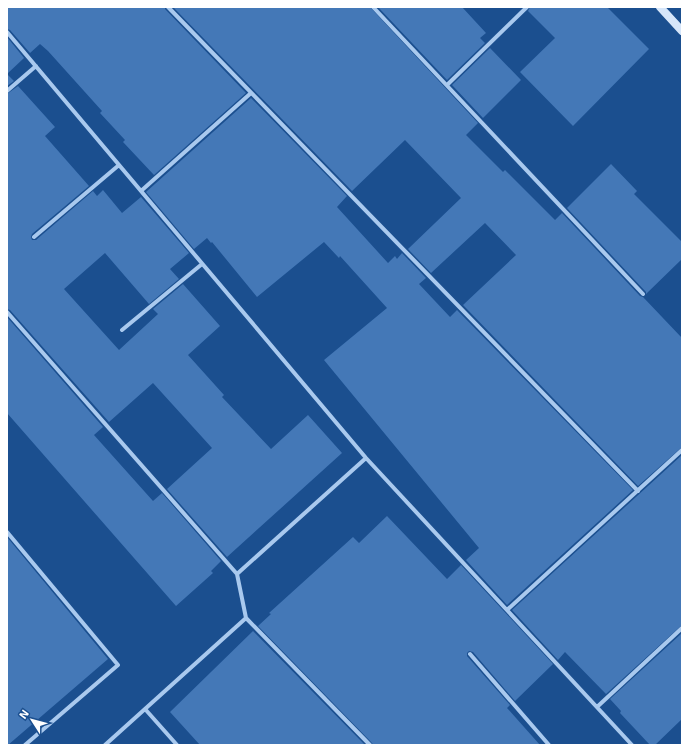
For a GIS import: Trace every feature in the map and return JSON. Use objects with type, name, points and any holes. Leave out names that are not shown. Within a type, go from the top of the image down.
[{"type":"street","points":[[168,7],[638,491]]},
{"type":"street","points":[[373,7],[643,294]]},
{"type":"street","points":[[447,85],[527,7]]},
{"type":"street","points":[[660,7],[682,31]]},
{"type":"street","points":[[7,32],[366,458],[632,745]]},
{"type":"street","points":[[7,91],[36,66]]},
{"type":"street","points":[[141,191],[251,93]]},
{"type":"street","points":[[34,237],[119,166]]},
{"type":"street","points":[[122,330],[202,264]]},
{"type":"street","points":[[7,312],[237,574],[246,618],[370,745]]},
{"type":"street","points":[[507,610],[682,450]]},
{"type":"street","points":[[237,574],[366,458]]},
{"type":"street","points":[[7,532],[118,665],[25,745]]},
{"type":"street","points":[[105,745],[246,618]]},
{"type":"street","points":[[597,707],[682,628]]},
{"type":"street","points":[[470,654],[550,745]]},
{"type":"street","points":[[145,709],[177,745]]},
{"type":"building","points":[[7,7],[165,7],[165,9],[246,93],[154,175],[123,142],[125,140],[100,113],[102,111],[48,51],[40,44],[30,53],[10,30],[7,29]]},
{"type":"building","points":[[173,7],[370,7],[478,123],[466,135],[503,172],[505,170],[555,220],[562,213],[640,296],[643,297],[682,338],[682,447],[638,486],[463,305],[516,255],[485,223],[431,273],[408,249],[461,198],[405,140],[352,191]]},
{"type":"building","points":[[378,7],[462,7],[486,33],[480,38],[485,43],[447,80]]},
{"type":"building","points":[[530,7],[607,7],[649,49],[573,126],[520,72],[555,38],[528,11]]},
{"type":"building","points":[[7,37],[24,58],[7,74]]},
{"type":"building","points":[[490,48],[521,80],[483,118],[452,85]]},
{"type":"building","points":[[7,74],[14,81],[7,86]]},
{"type":"building","points":[[18,86],[55,127],[45,136],[89,186],[32,234],[32,240],[36,240],[93,191],[97,196],[103,190],[122,213],[141,197],[189,253],[170,269],[179,279],[149,304],[105,253],[64,289],[119,350],[158,314],[153,309],[183,284],[220,326],[188,355],[224,395],[222,397],[271,449],[308,415],[342,453],[227,557],[167,489],[212,448],[153,383],[109,422],[10,310],[7,309],[7,94]]},
{"type":"building","points":[[251,98],[347,196],[337,207],[388,263],[395,256],[397,259],[402,253],[426,278],[419,284],[450,317],[457,310],[633,490],[507,605],[466,560],[479,548],[324,360],[387,308],[340,256],[339,258],[324,242],[257,297],[212,242],[211,243],[207,238],[194,249],[146,192]]},
{"type":"building","points":[[611,164],[637,191],[634,194],[682,242],[682,259],[646,294],[646,292],[567,208]]},
{"type":"building","points":[[7,317],[103,427],[94,435],[153,501],[162,493],[221,561],[211,571],[213,573],[176,606],[7,413]]},
{"type":"building","points":[[682,455],[682,625],[606,694],[565,652],[558,660],[512,610]]},
{"type":"building","points":[[387,516],[447,579],[461,565],[553,664],[515,701],[473,652],[469,651],[467,653],[467,656],[510,705],[507,708],[540,745],[373,745],[258,626],[271,614],[269,613],[353,537],[359,543]]},
{"type":"building","points":[[7,537],[108,659],[8,745],[7,745]]},
{"type":"building","points":[[253,631],[365,745],[200,745],[170,712]]},
{"type":"building","points":[[682,633],[682,719],[655,745],[650,745],[620,713],[621,711],[610,699]]}]
